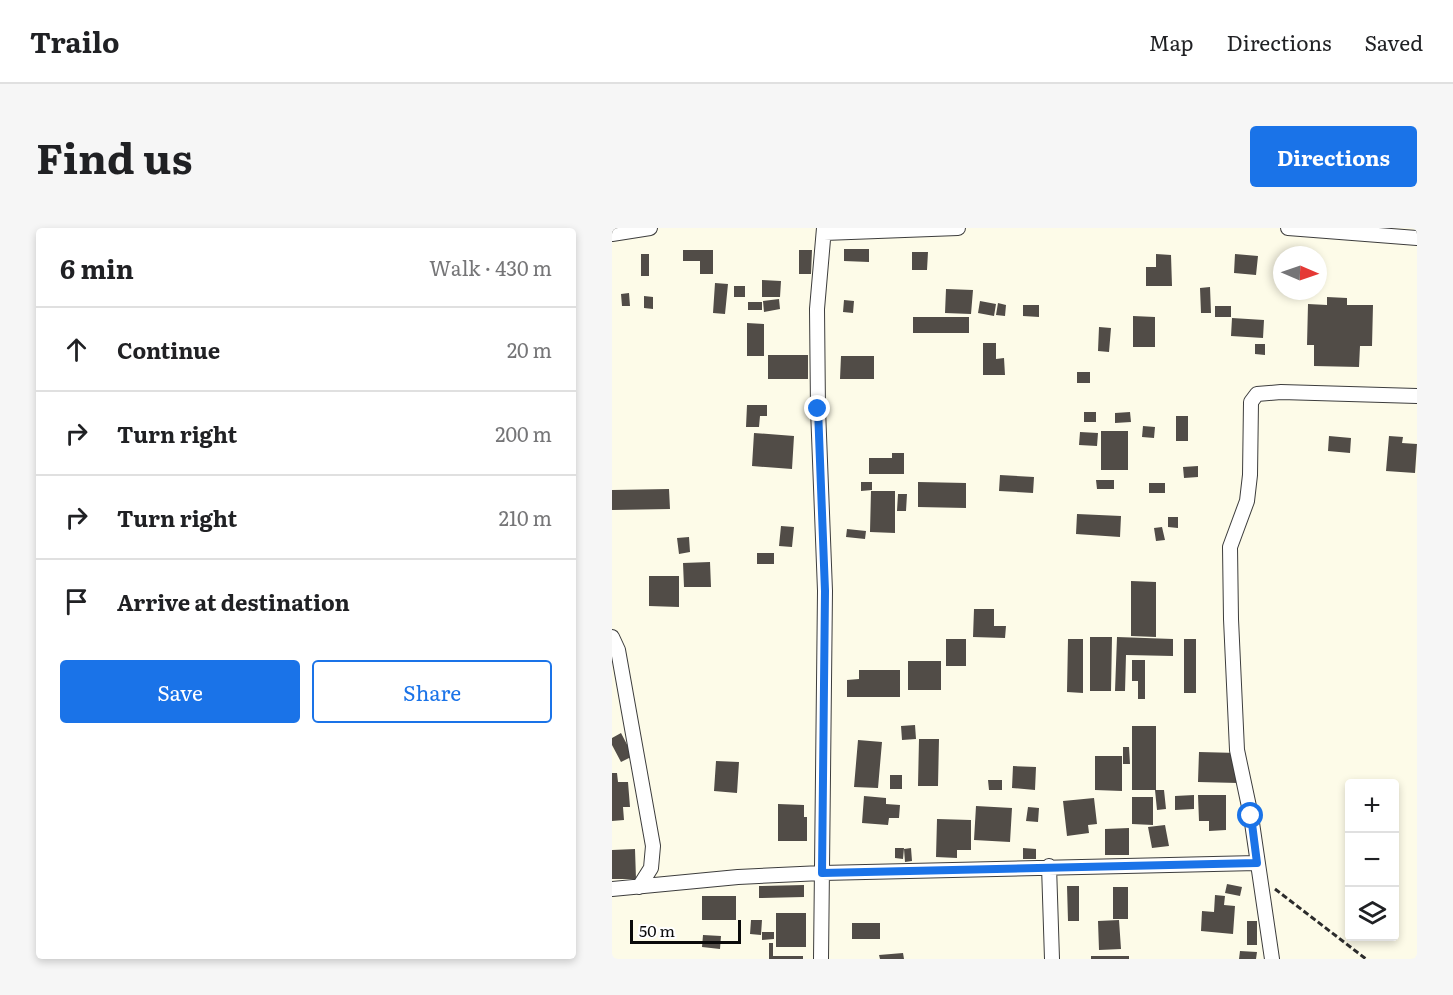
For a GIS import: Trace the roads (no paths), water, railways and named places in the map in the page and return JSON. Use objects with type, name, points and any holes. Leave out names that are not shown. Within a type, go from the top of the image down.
[{"type":"street","points":[[612,234],[650,228]]},
{"type":"street","points":[[821,959],[825,591],[818,409],[817,309],[824,230],[958,228]]},
{"type":"street","points":[[1288,228],[1417,238]]},
{"type":"street","points":[[1272,959],[1251,816],[1237,750],[1230,548],[1246,501],[1250,476],[1251,402],[1257,394],[1281,392],[1417,396]]},
{"type":"street","points":[[612,637],[618,650],[653,846],[651,868],[639,887]]},
{"type":"street","points":[[612,889],[738,877],[822,873],[1257,863]]},
{"type":"street","points":[[1049,866],[1052,959]]}]
